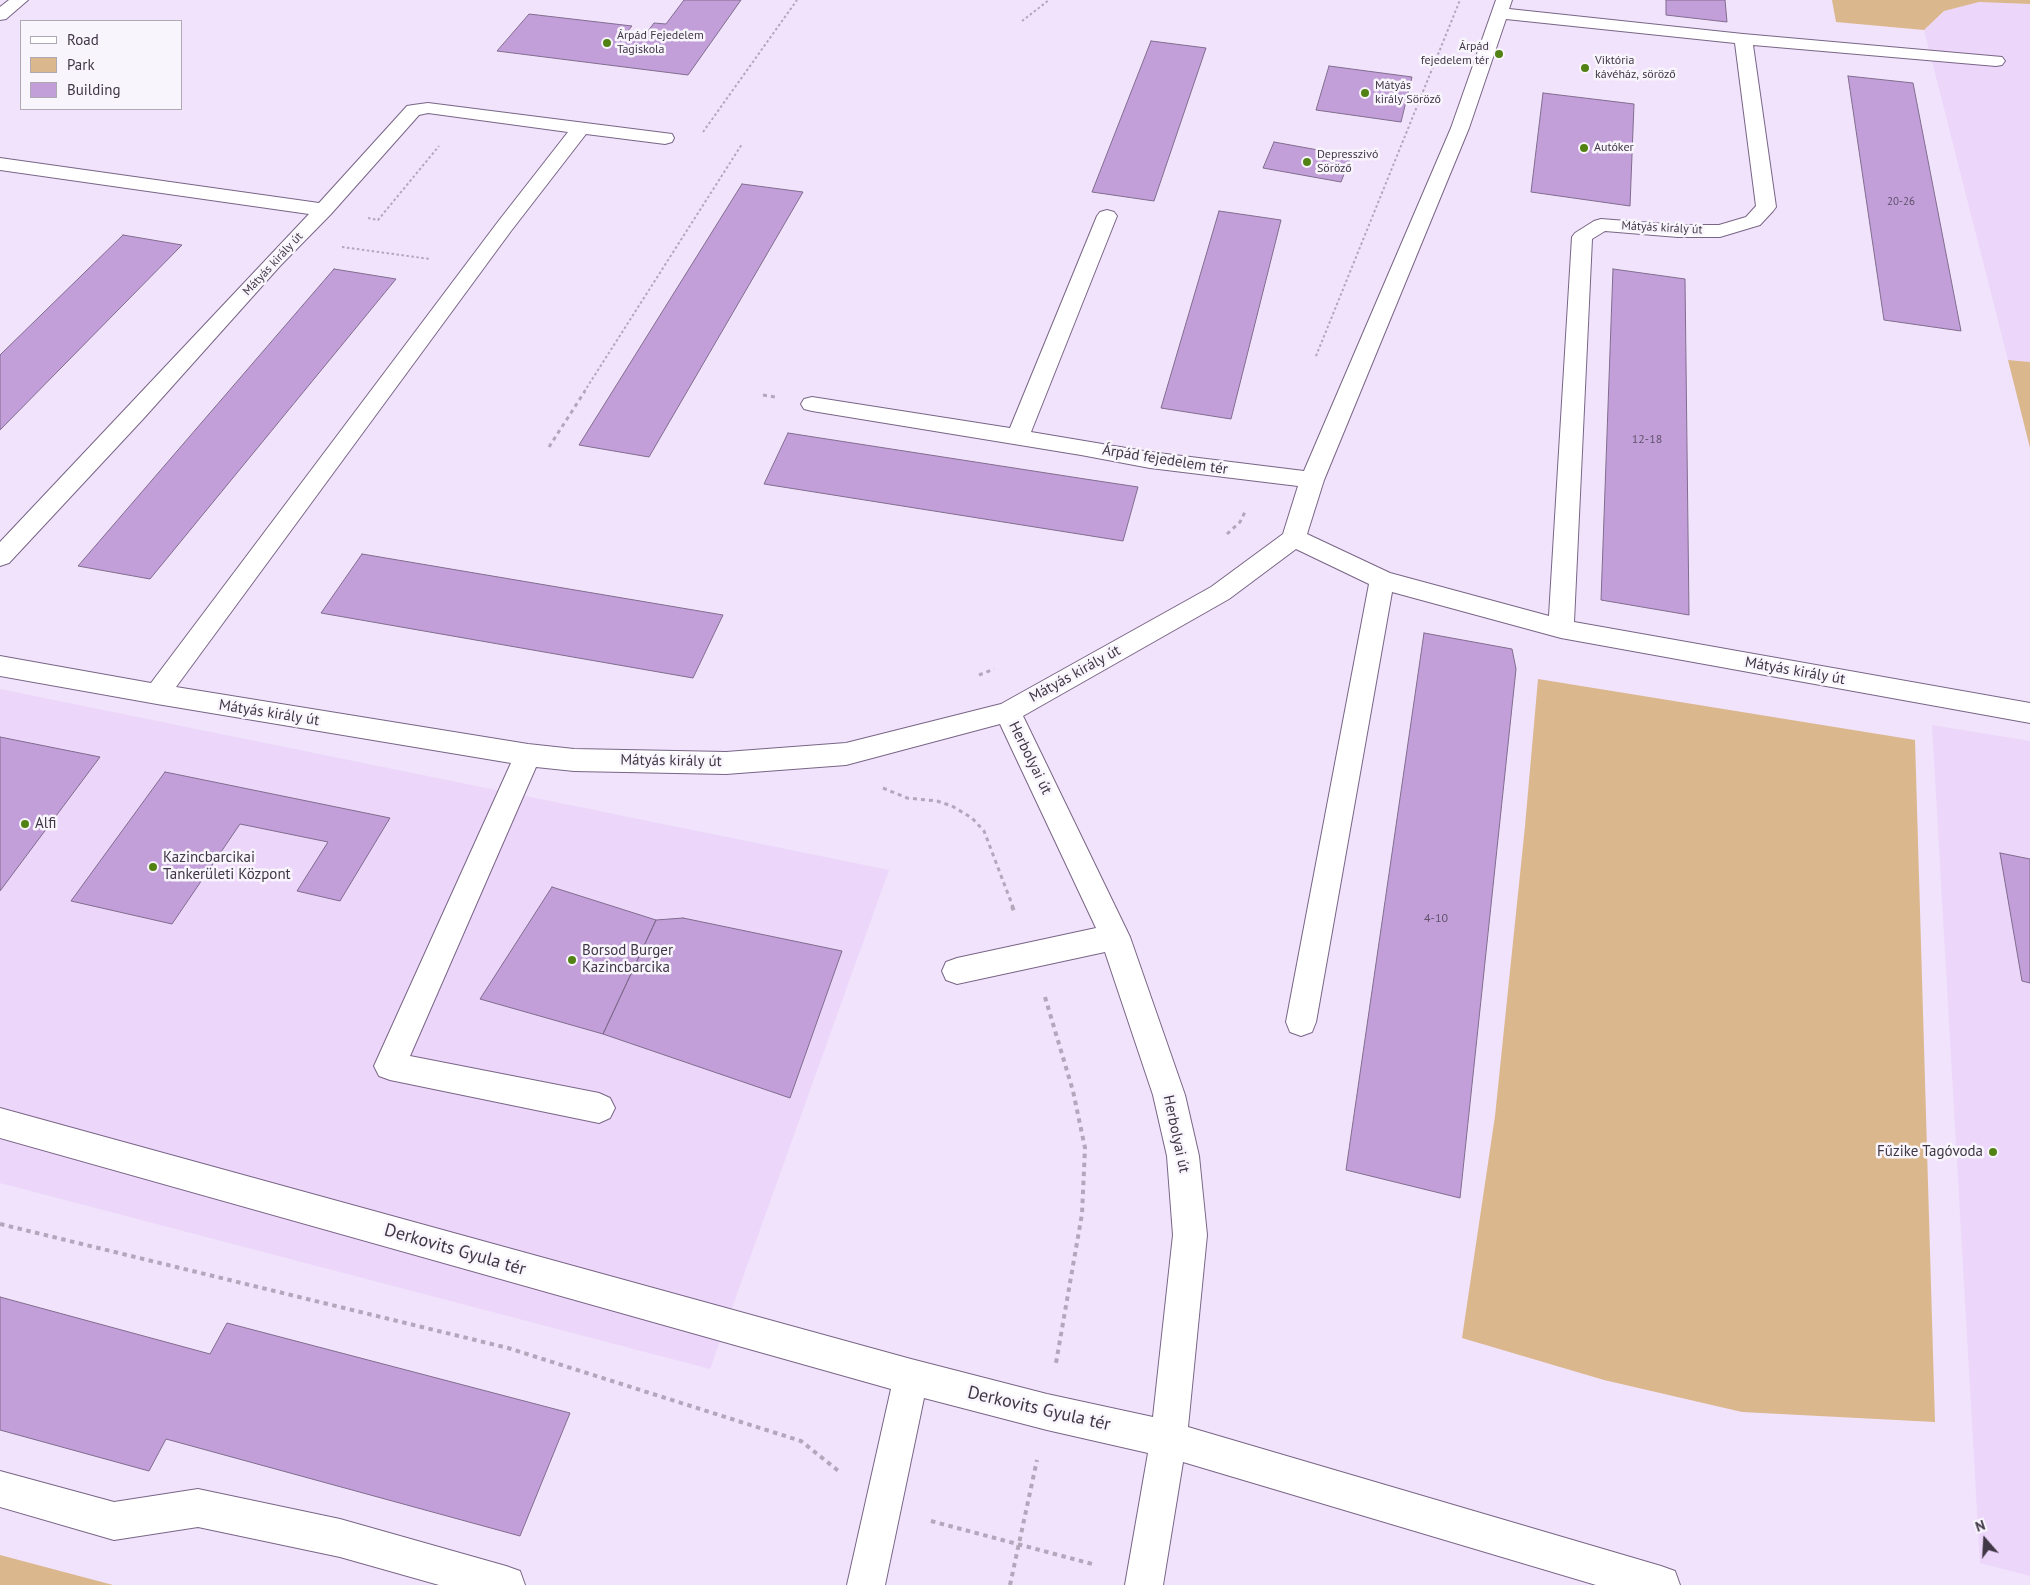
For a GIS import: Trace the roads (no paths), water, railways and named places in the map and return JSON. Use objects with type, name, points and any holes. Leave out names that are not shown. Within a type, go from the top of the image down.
[{"type":"street","points":[[0,15],[20,0]]},
{"type":"street","points":[[1294,538],[1312,480],[1460,128],[1502,6],[1743,39],[1996,61]]},
{"type":"street","name":"Mátyás király út","points":[[1561,629],[1582,237],[1602,225],[1678,231],[1720,231],[1753,221],[1766,207],[1743,39]]},
{"type":"street","name":"Mátyás király út","points":[[0,557],[136,414],[324,210],[413,110],[428,108],[581,128]]},
{"type":"street","points":[[157,694],[476,265],[581,128],[665,138]]},
{"type":"street","points":[[0,164],[324,210]]},
{"type":"street","points":[[1018,437],[1107,216]]},
{"type":"street","name":"Árpád fejedelem tér","points":[[812,404],[1150,460],[1312,480]]},
{"type":"street","name":"Mátyás király út","points":[[0,666],[157,694],[528,755],[574,760],[726,763],[846,754],[1008,712],[1220,594],[1294,538],[1382,580],[1561,629],[2030,713]]},
{"type":"street","points":[[1302,1022],[1382,580]]},
{"type":"street","name":"Herbolyai út","points":[[1008,712],[1116,937],[1169,1096],[1183,1156],[1190,1235],[1169,1439],[1144,1581]]},
{"type":"street","points":[[528,755],[390,1066],[599,1108]]},
{"type":"street","points":[[957,971],[1116,937]]},
{"type":"street","name":"Derkovits Gyula tér","points":[[0,1122],[910,1377],[1047,1412],[1169,1439],[1661,1585]]},
{"type":"street","points":[[866,1585],[910,1377]]},
{"type":"street","points":[[0,1489],[114,1522],[198,1508],[340,1538],[506,1585]]},
{"type":"place","name":"Árpád Fejedelem Tagiskola","points":[[607,43]]},
{"type":"place","name":"Árpád fejedelem tér","points":[[1499,54]]},
{"type":"place","name":"Viktória kávéház, söröző","points":[[1585,68]]},
{"type":"place","name":"Mátyás király Söröző","points":[[1365,93]]},
{"type":"place","name":"Autóker","points":[[1584,148]]},
{"type":"place","name":"Depresszivó Söröző","points":[[1307,162]]},
{"type":"place","name":"Alfi","points":[[25,824]]},
{"type":"place","name":"Kazincbarcikai Tankerületi Központ","points":[[153,867]]},
{"type":"place","name":"Borsod Burger Kazincbarcika","points":[[572,960]]},
{"type":"place","name":"Fűzike Tagóvoda","points":[[1993,1152]]}]
